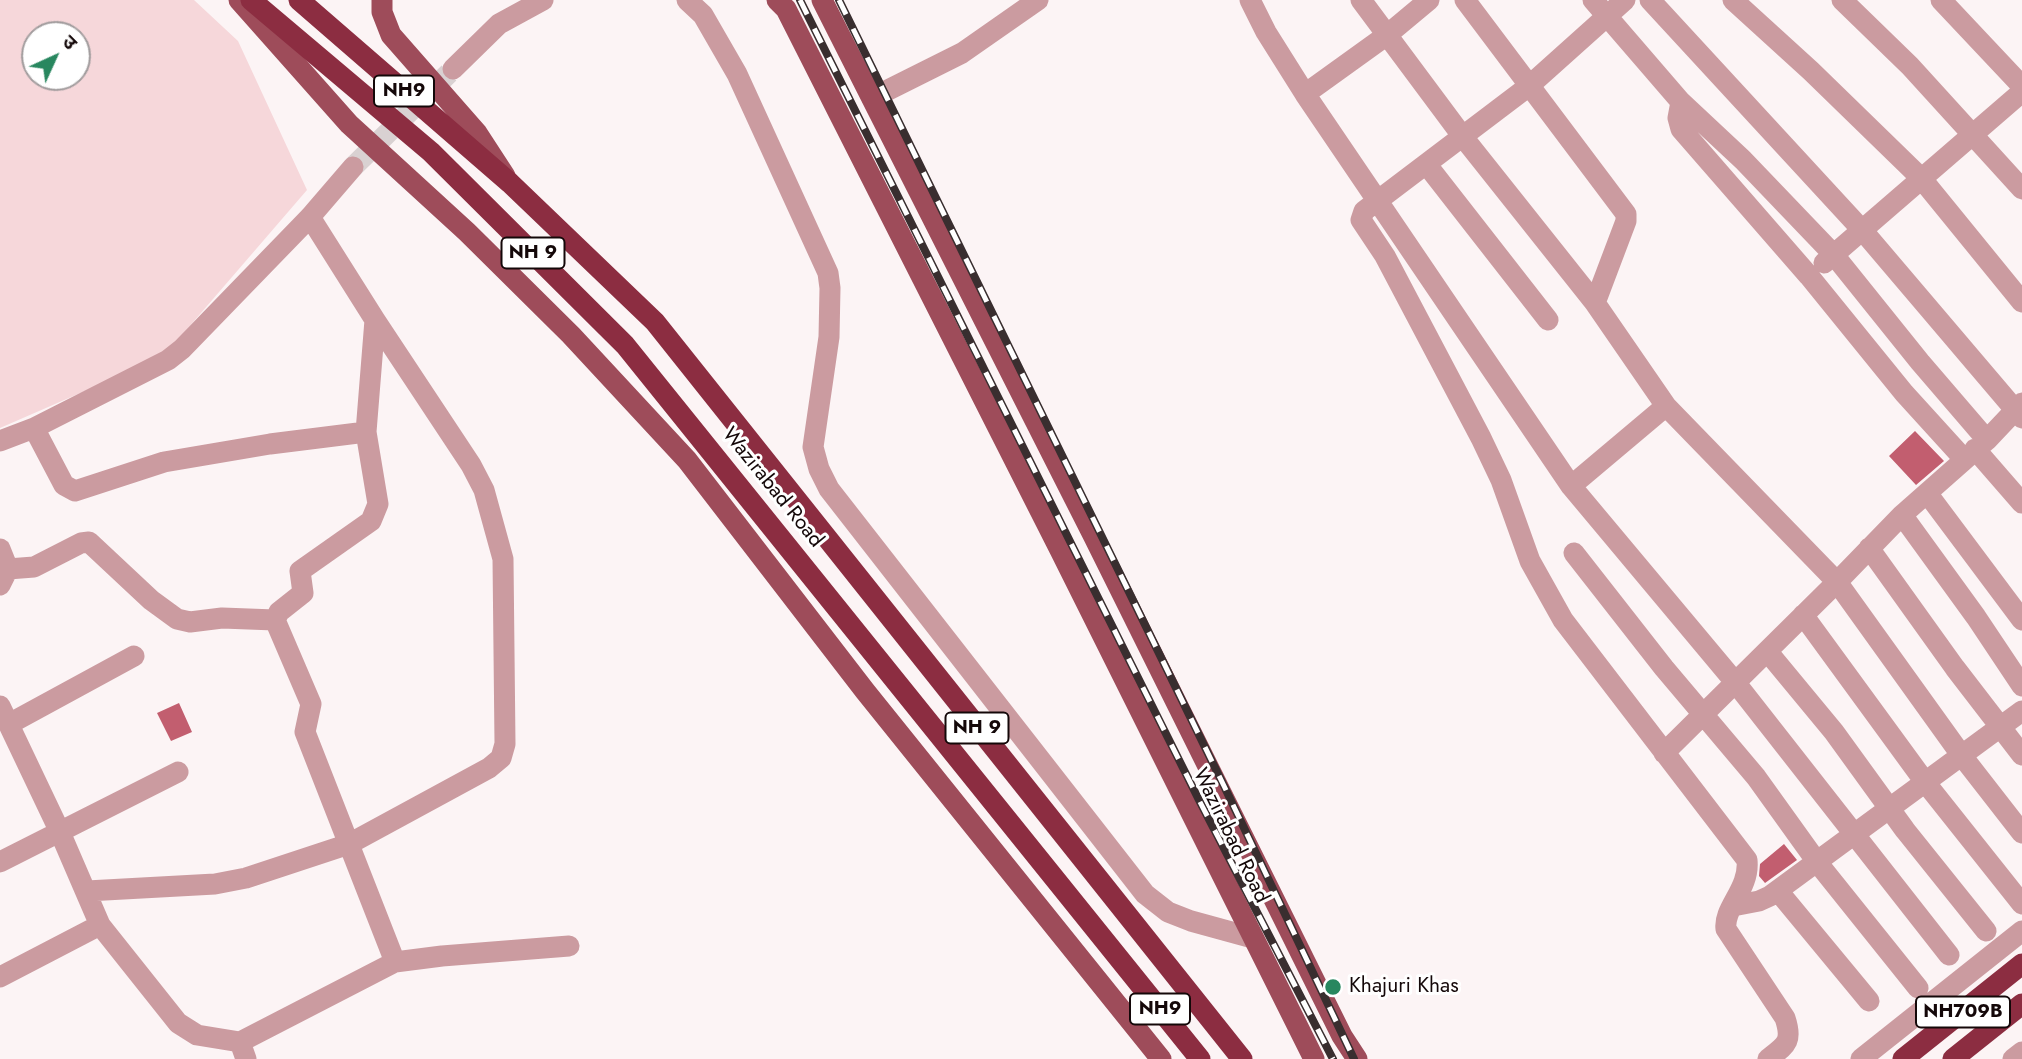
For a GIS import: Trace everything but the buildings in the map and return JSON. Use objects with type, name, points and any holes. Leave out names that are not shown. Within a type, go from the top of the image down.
[{"type":"highway","name":"Wazirabad Road","points":[[251,0],[431,152],[625,345],[1200,1059]]},
{"type":"highway","name":"NH9","points":[[299,0],[510,183]]},
{"type":"highway","name":"Wazirabad Road","points":[[510,183],[654,322],[1241,1059]]},
{"type":"highway","name":"NH709B","points":[[1903,1059],[2022,964]]},
{"type":"highway","name":"NH709B","points":[[1953,1059],[2022,1004]]},
{"type":"main road","points":[[239,0],[348,124],[467,232],[524,288],[687,460],[865,691],[1161,1059]]},
{"type":"main road","points":[[382,0],[382,12],[391,35],[477,133],[510,183]]},
{"type":"main road","name":"Wazirabad Road","points":[[777,0],[786,9],[1029,488],[1314,1059]]},
{"type":"main road","name":"Wazirabad Road","points":[[822,0],[1336,1023],[1357,1059]]},
{"type":"street","points":[[453,69],[499,24],[544,0]]},
{"type":"street","points":[[687,0],[703,15],[737,74],[828,274],[830,337],[813,447],[819,469],[829,489],[1145,894],[1168,912],[1253,938]]},
{"type":"street","points":[[872,98],[962,53],[1038,0]]},
{"type":"street","points":[[1250,0],[1266,32],[1305,94],[1571,486],[1735,682],[1948,956]]},
{"type":"street","points":[[1361,0],[1463,137],[1595,303],[1667,406],[1837,582],[2022,833]]},
{"type":"street","points":[[1305,94],[1387,36],[1429,0]]},
{"type":"street","points":[[1465,0],[1626,214],[1626,221],[1595,303]]},
{"type":"street","points":[[1593,0],[1681,102],[1743,160],[1834,255],[1920,362],[1975,449],[2022,503]]},
{"type":"street","points":[[1625,0],[1529,86],[1362,213],[1361,220],[1385,256],[1487,450],[1501,480],[1530,561],[1563,620],[1747,860],[1745,883],[1725,921],[1727,929],[1785,1018],[1789,1030],[1785,1046],[1768,1059]]},
{"type":"street","points":[[1650,0],[1863,232],[2020,410],[1902,515],[1664,753]]},
{"type":"street","points":[[1733,0],[1921,178],[2022,302]]},
{"type":"street","points":[[1842,0],[1910,66],[2022,189]]},
{"type":"street","points":[[1941,0],[2022,86]]},
{"type":"street","points":[[1809,276],[2022,92]]},
{"type":"street","points":[[1681,102],[1678,118],[1681,129],[1809,276],[1904,393],[1975,449]]},
{"type":"street","points":[[1427,165],[1548,320]]},
{"type":"street","points":[[0,441],[34,428],[168,360],[182,349],[310,217],[353,167]]},
{"type":"street","points":[[87,891],[230,882],[349,844],[489,768],[501,758],[505,744],[503,559],[484,490],[471,465],[310,217]]},
{"type":"street","points":[[375,320],[366,432],[378,504],[376,512],[371,521],[300,571],[303,593],[279,612],[275,620],[310,704],[305,732],[395,962]]},
{"type":"street","points":[[1571,486],[1667,406]]},
{"type":"street","points":[[34,428],[64,485],[75,491],[164,462],[270,444],[366,432]]},
{"type":"street","points":[[1927,493],[2022,620]]},
{"type":"street","points":[[1902,515],[1976,617],[2022,687]]},
{"type":"street","points":[[3,568],[34,567],[81,543],[89,542],[151,600],[177,619],[190,622],[219,618],[275,620]]},
{"type":"street","points":[[1870,548],[1955,668],[2022,755]]},
{"type":"street","points":[[1574,553],[1703,716],[1756,777],[1817,862],[1918,988]]},
{"type":"street","points":[[1803,615],[1925,782],[2022,904]]},
{"type":"street","points":[[1767,651],[1828,723],[1889,808],[1986,931]]},
{"type":"street","points":[[134,656],[5,726],[59,830],[100,925],[178,1023],[198,1035],[243,1050],[395,962],[569,946]]},
{"type":"street","points":[[1733,906],[1759,901],[1778,891],[2022,711]]},
{"type":"street","points":[[0,862],[178,772]]},
{"type":"street","points":[[1778,891],[1869,1001]]},
{"type":"street","points":[[0,976],[100,925]]},
{"type":"street","points":[[1861,1059],[2022,931]]},
{"type":"street","points":[[2013,1059],[2022,1052]]},
{"type":"shaded area","points":[[0,0],[194,0],[238,41],[307,190],[163,357],[0,428]]},
{"type":"tunnel","points":[[353,167],[449,73]]},
{"type":"railway","points":[[800,0],[1200,802],[1333,1059]]},
{"type":"railway","points":[[839,0],[1225,788],[1354,1059]]},
{"type":"place","name":"Khajuri Khas","points":[[1333,987]]}]
